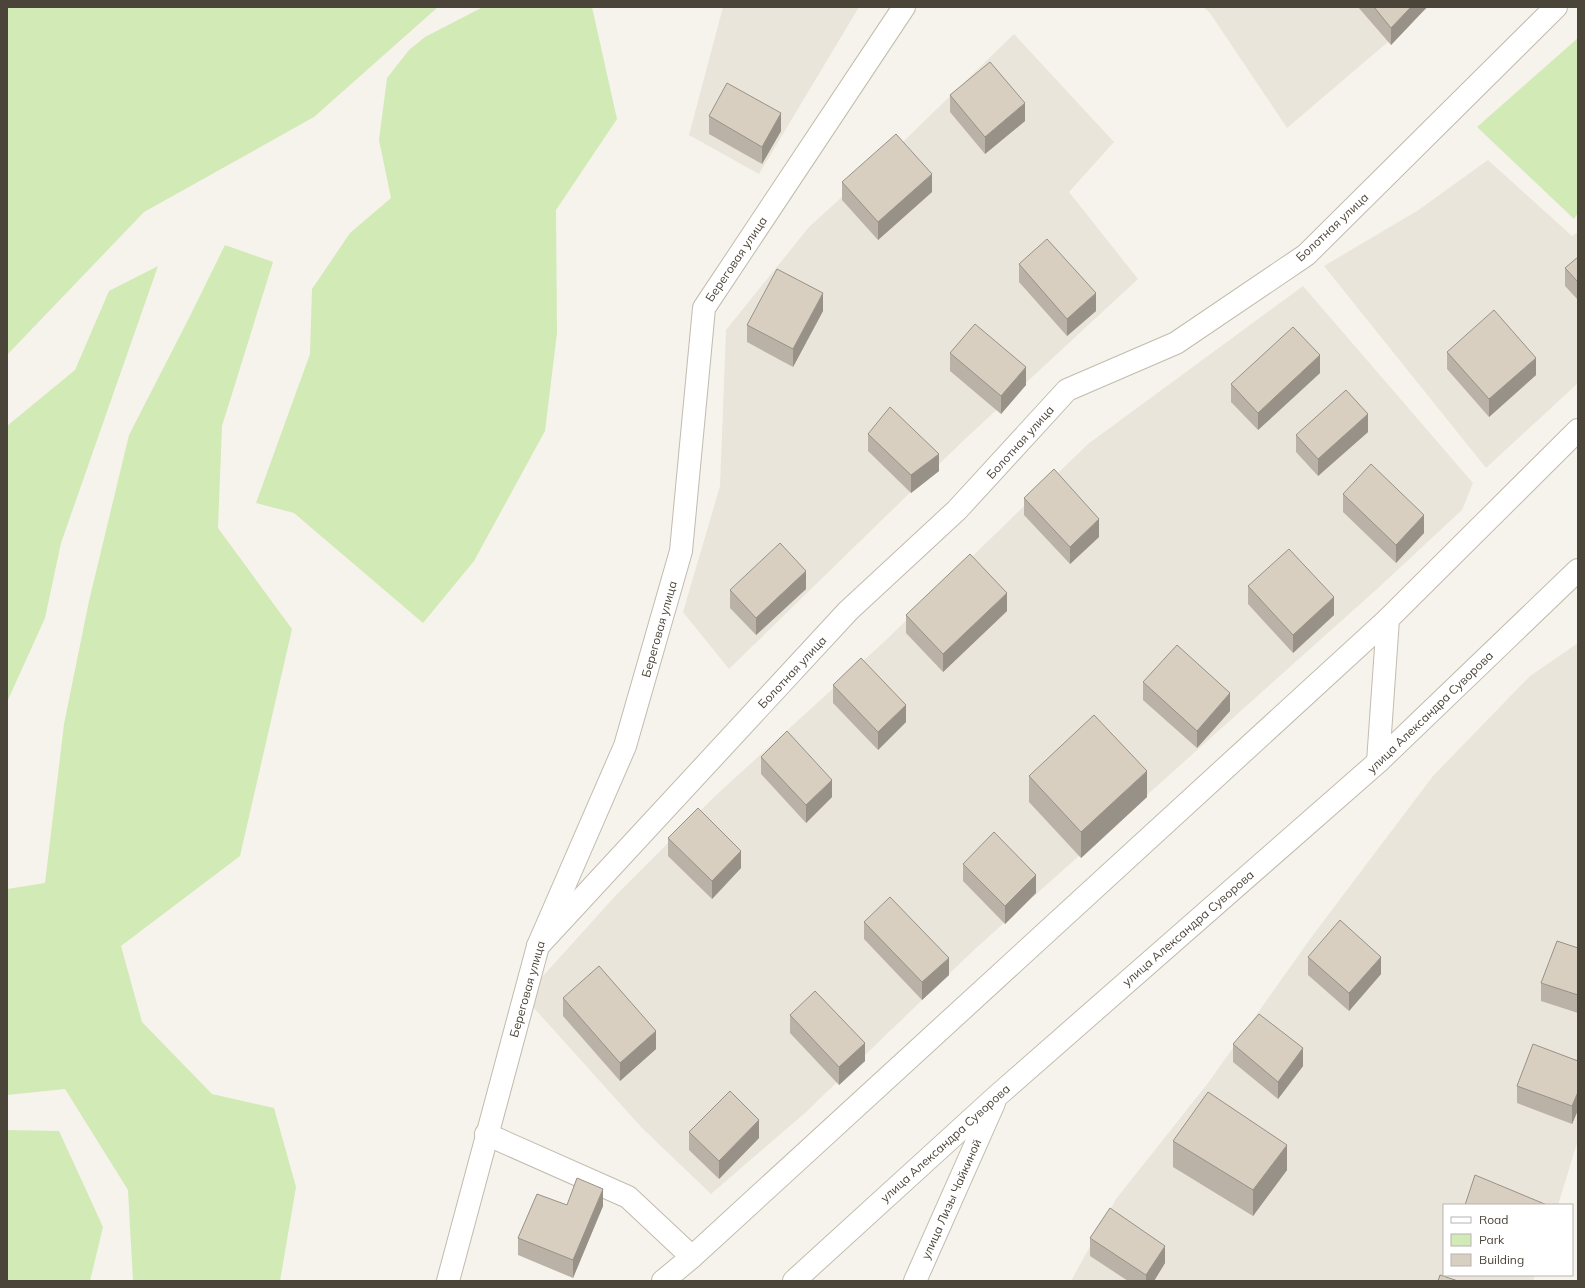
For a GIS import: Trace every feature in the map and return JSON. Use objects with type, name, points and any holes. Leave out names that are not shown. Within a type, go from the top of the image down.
[{"type":"street","name":"Береговая улица","points":[[448,1281],[486,1134],[538,946],[625,746],[681,551],[704,308],[904,7]]},
{"type":"street","name":"Болотная улица","points":[[538,946],[848,611],[957,510],[1067,390],[1176,343],[1306,255],[1556,7]]},
{"type":"street","points":[[663,1281],[692,1257],[1388,619],[1578,430]]},
{"type":"street","name":"улица Александра Суворова","points":[[794,1281],[997,1096],[1378,762],[1578,570]]},
{"type":"street","points":[[1378,762],[1388,619]]},
{"type":"street","name":"улица Лизы Чайкиной","points":[[915,1281],[997,1096]]},
{"type":"street","points":[[486,1134],[628,1197],[692,1257]]},
{"type":"shaded area","points":[[723,7],[859,7],[759,174],[689,135]]},
{"type":"shaded area","points":[[1203,7],[1429,7],[1287,128],[1210,13]]},
{"type":"shaded area","points":[[1014,34],[1114,142],[1069,192],[1138,279],[964,440],[729,669],[683,612],[720,486],[726,330],[809,227],[909,136]]},
{"type":"shaded area","points":[[1488,160],[1572,236],[1578,232],[1578,383],[1486,468],[1324,266],[1417,211]]},
{"type":"shaded area","points":[[1303,286],[1473,483],[1462,510],[1377,589],[975,949],[805,1113],[711,1194],[642,1128],[524,997],[617,894],[714,797],[885,641],[1088,444]]},
{"type":"shaded area","points":[[1578,643],[1578,1140],[1558,1204],[1443,1204],[1443,1276],[1535,1276],[1533,1281],[1071,1281],[1116,1199],[1208,1083],[1313,935],[1433,776],[1530,676]]},
{"type":"green space","points":[[7,7],[438,7],[314,117],[144,212],[7,355]]},
{"type":"green space","points":[[483,7],[592,7],[617,119],[556,210],[557,333],[545,431],[474,561],[423,623],[294,513],[256,503],[310,354],[312,289],[350,233],[391,198],[379,140],[387,78],[409,50],[425,37]]},
{"type":"green space","points":[[1578,38],[1578,213],[1574,219],[1477,127]]},
{"type":"green space","points":[[225,245],[273,262],[222,426],[218,528],[292,629],[240,856],[121,946],[142,1022],[212,1094],[274,1108],[296,1187],[280,1281],[133,1281],[128,1190],[65,1089],[7,1095],[7,889],[45,883],[64,724],[89,601],[129,435]]},
{"type":"green space","points":[[158,266],[61,543],[45,618],[7,702],[7,426],[75,370],[109,291]]},
{"type":"green space","points":[[7,1130],[59,1131],[103,1227],[90,1281],[7,1281]]},
{"type":"building","points":[[1374,7],[1411,7],[1391,28]]},
{"type":"building","points":[[990,62],[1025,103],[985,137],[950,95]]},
{"type":"building","points":[[727,83],[781,113],[762,147],[709,116]]},
{"type":"building","points":[[896,134],[932,174],[878,222],[842,182]]},
{"type":"building","points":[[1047,239],[1096,293],[1067,319],[1019,264]]},
{"type":"building","points":[[1578,257],[1578,282],[1565,268]]},
{"type":"building","points":[[777,269],[823,293],[793,349],[747,325]]},
{"type":"building","points":[[1494,310],[1536,358],[1489,399],[1447,352]]},
{"type":"building","points":[[975,324],[1026,367],[1001,396],[950,353]]},
{"type":"building","points":[[1293,327],[1320,355],[1258,413],[1231,384]]},
{"type":"building","points":[[1346,390],[1368,414],[1318,459],[1296,435]]},
{"type":"building","points":[[890,407],[939,454],[911,475],[868,434]]},
{"type":"building","points":[[1371,464],[1424,515],[1396,545],[1343,494]]},
{"type":"building","points":[[1054,469],[1099,519],[1070,547],[1024,498]]},
{"type":"building","points":[[780,543],[806,571],[756,618],[730,590]]},
{"type":"building","points":[[1289,549],[1334,597],[1293,635],[1248,586]]},
{"type":"building","points":[[970,554],[1007,593],[943,654],[906,615]]},
{"type":"building","points":[[1177,645],[1230,693],[1197,731],[1143,682]]},
{"type":"building","points":[[861,658],[906,705],[878,732],[833,685]]},
{"type":"building","points":[[1094,715],[1147,771],[1081,832],[1029,776]]},
{"type":"building","points":[[787,731],[832,780],[806,805],[761,757]]},
{"type":"building","points":[[698,808],[741,851],[712,881],[668,838]]},
{"type":"building","points":[[994,832],[1036,875],[1005,906],[963,864]]},
{"type":"building","points":[[890,897],[949,958],[922,982],[864,922]]},
{"type":"building","points":[[1340,920],[1381,957],[1349,993],[1308,957]]},
{"type":"building","points":[[1557,941],[1578,948],[1578,995],[1541,983]]},
{"type":"building","points":[[599,966],[656,1031],[620,1063],[563,998]]},
{"type":"building","points":[[815,991],[865,1043],[839,1067],[790,1015]]},
{"type":"building","points":[[1259,1014],[1303,1048],[1278,1082],[1233,1044]]},
{"type":"building","points":[[1533,1044],[1578,1061],[1578,1092],[1572,1106],[1517,1086]]},
{"type":"building","points":[[730,1091],[759,1120],[719,1161],[689,1132]]},
{"type":"building","points":[[1208,1092],[1287,1145],[1253,1190],[1173,1141]]},
{"type":"building","points":[[1475,1175],[1545,1204],[1465,1204]]},
{"type":"building","points":[[577,1178],[603,1189],[573,1260],[518,1238],[537,1194],[567,1205]]},
{"type":"building","points":[[1110,1208],[1165,1246],[1146,1275],[1090,1238]]},
{"type":"building","points":[[1440,1275],[1458,1281],[1438,1281]]}]
